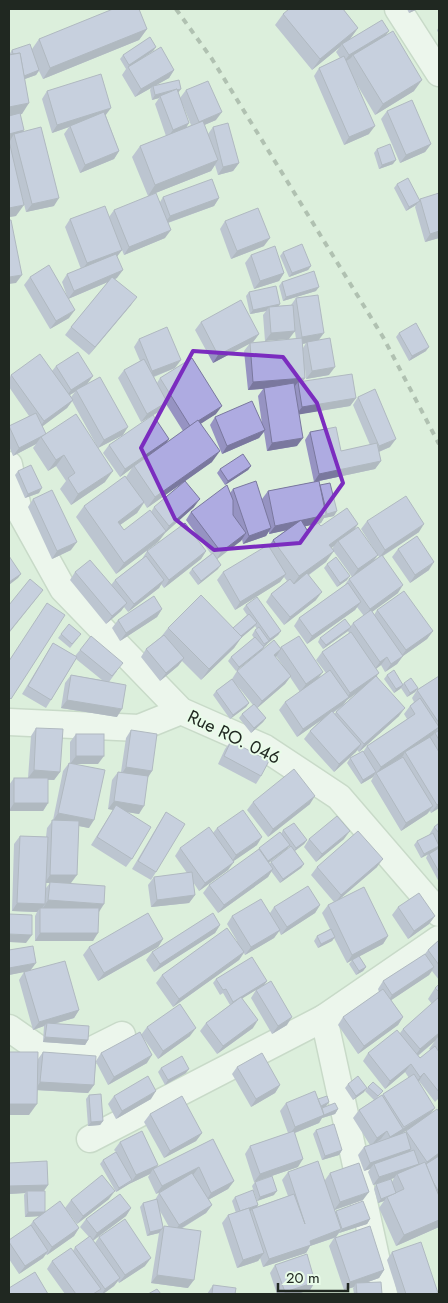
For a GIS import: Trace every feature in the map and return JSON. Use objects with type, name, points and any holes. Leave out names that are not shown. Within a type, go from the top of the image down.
[{"type":"street","points":[[398,9],[439,73]]},
{"type":"street","name":"Rue RO. 046","points":[[9,465],[18,508],[62,589],[181,711],[265,748],[339,797],[439,913]]},
{"type":"street","points":[[9,722],[139,728],[181,711]]},
{"type":"street","points":[[90,1139],[324,1018],[439,939]]},
{"type":"street","points":[[324,1018],[384,1294]]},
{"type":"street","points":[[9,1028],[39,1049],[84,1054],[122,1035]]},
{"type":"highlighted area","points":[[193,351],[283,357],[317,403],[343,483],[300,543],[214,550],[175,519],[141,448]]},
{"type":"building","points":[[113,9],[139,9],[147,29],[50,68],[39,39]]},
{"type":"building","points":[[289,9],[343,9],[358,28],[320,59],[283,14]]},
{"type":"building","points":[[382,20],[389,31],[349,55],[342,44]]},
{"type":"building","points":[[393,31],[422,80],[383,104],[353,55]]},
{"type":"building","points":[[150,37],[156,47],[129,65],[123,55]]},
{"type":"building","points":[[30,44],[39,70],[24,76],[20,53],[13,54],[12,50]]},
{"type":"building","points":[[161,47],[174,70],[141,89],[128,67]]},
{"type":"building","points":[[20,53],[29,103],[9,107],[9,55]]},
{"type":"building","points":[[344,56],[375,126],[349,137],[319,68]]},
{"type":"building","points":[[101,74],[111,108],[57,125],[47,91]]},
{"type":"building","points":[[179,80],[181,89],[155,95],[153,86]]},
{"type":"building","points":[[208,81],[222,112],[199,122],[186,90]]},
{"type":"building","points":[[177,89],[189,123],[173,130],[160,96]]},
{"type":"building","points":[[412,100],[431,144],[406,155],[387,111]]},
{"type":"building","points":[[104,112],[119,151],[85,165],[70,126]]},
{"type":"building","points":[[20,113],[24,130],[9,134],[9,116]]},
{"type":"building","points":[[203,121],[218,160],[155,185],[140,146]]},
{"type":"building","points":[[228,123],[239,163],[223,167],[213,127]]},
{"type":"building","points":[[41,127],[59,198],[32,204],[14,134]]},
{"type":"building","points":[[9,141],[24,205],[9,208]]},
{"type":"building","points":[[390,144],[396,160],[382,165],[377,149]]},
{"type":"building","points":[[408,178],[420,201],[409,207],[397,184]]},
{"type":"building","points":[[212,179],[219,198],[170,216],[163,197]]},
{"type":"building","points":[[156,193],[171,230],[129,247],[114,210]]},
{"type":"building","points":[[439,193],[439,231],[430,234],[420,199]]},
{"type":"building","points":[[105,206],[122,250],[87,263],[70,219]]},
{"type":"building","points":[[258,208],[270,238],[237,251],[225,221]]},
{"type":"building","points":[[9,220],[11,220],[22,275],[9,277]]},
{"type":"building","points":[[302,244],[311,266],[292,273],[283,252]]},
{"type":"building","points":[[275,246],[284,273],[260,281],[251,255]]},
{"type":"building","points":[[116,254],[123,270],[74,291],[67,274]]},
{"type":"building","points":[[49,265],[75,310],[56,321],[30,277]]},
{"type":"building","points":[[314,271],[319,287],[286,297],[282,282]]},
{"type":"building","points":[[112,277],[137,297],[95,347],[71,327]]},
{"type":"building","points":[[276,286],[280,304],[253,310],[249,292]]},
{"type":"building","points":[[318,295],[324,333],[302,337],[296,298]]},
{"type":"building","points":[[241,300],[259,334],[218,355],[201,322]]},
{"type":"building","points":[[293,305],[295,331],[271,333],[269,307]]},
{"type":"building","points":[[416,323],[429,347],[412,356],[399,333]]},
{"type":"building","points":[[167,327],[181,360],[152,371],[139,339]]},
{"type":"building","points":[[302,338],[305,378],[253,382],[250,343]]},
{"type":"building","points":[[330,338],[335,367],[312,371],[307,342]]},
{"type":"building","points":[[78,352],[93,376],[71,390],[56,366]]},
{"type":"building","points":[[40,354],[73,400],[44,421],[11,375]]},
{"type":"building","points":[[192,358],[222,406],[190,426],[160,378]]},
{"type":"building","points":[[144,359],[167,402],[147,414],[124,370]]},
{"type":"building","points":[[352,374],[356,398],[302,407],[298,382]]},
{"type":"building","points":[[100,377],[128,427],[104,440],[76,390]]},
{"type":"building","points":[[294,383],[303,438],[272,443],[264,388]]},
{"type":"building","points":[[375,389],[396,439],[379,446],[358,397]]},
{"type":"building","points":[[252,401],[265,430],[227,446],[215,417]]},
{"type":"building","points":[[36,413],[46,434],[19,448],[9,426]]},
{"type":"building","points":[[76,414],[113,471],[78,494],[68,478],[75,473],[64,455],[56,460],[41,437]]},
{"type":"building","points":[[153,415],[169,439],[125,469],[109,445]]},
{"type":"building","points":[[198,420],[220,451],[155,497],[134,466]]},
{"type":"building","points":[[336,427],[341,451],[377,443],[381,461],[319,474],[310,432]]},
{"type":"building","points":[[243,454],[251,466],[228,481],[220,469]]},
{"type":"building","points":[[31,465],[42,488],[28,494],[18,471]]},
{"type":"building","points":[[125,476],[144,502],[118,522],[124,530],[150,510],[166,531],[124,563],[84,506]]},
{"type":"building","points":[[185,481],[200,499],[169,526],[154,507]]},
{"type":"building","points":[[256,481],[271,528],[249,536],[233,489]]},
{"type":"building","points":[[319,481],[326,515],[275,526],[268,491]]},
{"type":"building","points":[[330,483],[337,511],[327,514],[320,485]]},
{"type":"building","points":[[227,485],[233,500],[233,515],[246,533],[221,552],[191,512]]},
{"type":"building","points":[[52,490],[77,542],[57,551],[33,499]]},
{"type":"building","points":[[406,496],[424,524],[385,550],[367,521]]},
{"type":"building","points":[[347,508],[358,524],[329,545],[334,551],[299,576],[273,540],[301,520],[307,530],[318,523],[321,526]]},
{"type":"building","points":[[185,523],[206,551],[169,580],[147,551]]},
{"type":"building","points":[[358,527],[378,555],[358,569],[338,541]]},
{"type":"building","points":[[417,536],[434,562],[415,575],[398,549]]},
{"type":"building","points":[[268,545],[286,574],[240,602],[223,572]]},
{"type":"building","points":[[213,553],[221,565],[201,581],[192,569]]},
{"type":"building","points":[[382,555],[403,585],[370,609],[349,579]]},
{"type":"building","points":[[9,556],[21,574],[9,582]]},
{"type":"building","points":[[146,556],[164,580],[134,604],[115,580]]},
{"type":"building","points":[[336,557],[350,576],[340,583],[327,564]]},
{"type":"building","points":[[90,560],[127,603],[112,616],[75,572]]},
{"type":"building","points":[[307,573],[322,592],[290,617],[271,594],[290,579],[294,584]]},
{"type":"building","points":[[30,579],[43,590],[9,632],[9,605]]},
{"type":"building","points":[[348,583],[361,602],[312,636],[299,618]]},
{"type":"building","points":[[404,591],[433,631],[406,650],[377,610]]},
{"type":"building","points":[[201,595],[242,637],[209,669],[168,628]]},
{"type":"building","points":[[154,596],[162,609],[126,633],[118,620]]},
{"type":"building","points":[[257,597],[281,631],[270,639],[246,605]]},
{"type":"building","points":[[47,603],[65,615],[11,699],[9,697],[9,661]]},
{"type":"building","points":[[371,610],[403,656],[391,664],[387,657],[380,662],[353,623]]},
{"type":"building","points":[[249,614],[257,623],[241,636],[233,628]]},
{"type":"building","points":[[345,619],[351,627],[326,645],[320,638]]},
{"type":"building","points":[[69,624],[81,634],[72,644],[61,634]]},
{"type":"building","points":[[259,627],[269,641],[264,644],[255,630]]},
{"type":"building","points":[[351,632],[379,673],[350,693],[322,652]]},
{"type":"building","points":[[164,635],[184,658],[166,673],[146,649]]},
{"type":"building","points":[[91,636],[123,663],[112,676],[80,650]]},
{"type":"building","points":[[299,636],[323,672],[306,684],[281,647]]},
{"type":"building","points":[[255,637],[264,647],[239,667],[231,657]]},
{"type":"building","points":[[274,640],[281,649],[274,655],[291,676],[262,701],[237,671]]},
{"type":"building","points":[[53,643],[77,657],[51,700],[28,686]]},
{"type":"building","points":[[330,670],[349,697],[303,729],[285,702]]},
{"type":"building","points":[[394,670],[403,685],[396,689],[387,675]]},
{"type":"building","points":[[71,675],[126,685],[122,709],[67,700]]},
{"type":"building","points":[[376,676],[405,708],[364,744],[336,712]]},
{"type":"building","points":[[439,676],[439,723],[417,690]]},
{"type":"building","points":[[411,678],[418,688],[410,693],[404,683]]},
{"type":"building","points":[[232,679],[249,703],[233,715],[216,691]]},
{"type":"building","points":[[420,698],[439,727],[381,767],[367,746],[415,714],[410,706]]},
{"type":"building","points":[[254,704],[266,718],[254,728],[242,714]]},
{"type":"building","points":[[332,711],[361,744],[339,764],[310,731]]},
{"type":"building","points":[[36,728],[63,729],[60,772],[34,770]]},
{"type":"building","points":[[131,730],[157,734],[152,771],[126,767]]},
{"type":"building","points":[[439,730],[439,740],[435,733]]},
{"type":"building","points":[[76,734],[104,734],[104,756],[76,756]]},
{"type":"building","points":[[430,737],[439,752],[439,803],[437,805],[405,752]]},
{"type":"building","points":[[231,741],[269,761],[261,776],[224,756]]},
{"type":"building","points":[[363,751],[376,772],[363,780],[350,758]]},
{"type":"building","points":[[403,757],[433,806],[406,823],[376,773]]},
{"type":"building","points":[[69,763],[105,770],[94,820],[58,813]]},
{"type":"building","points":[[294,769],[315,796],[273,829],[253,802]]},
{"type":"building","points":[[118,772],[148,776],[144,806],[114,801]]},
{"type":"building","points":[[14,778],[48,778],[48,803],[14,803]]},
{"type":"building","points":[[116,805],[151,827],[132,859],[97,837]]},
{"type":"building","points":[[243,810],[262,837],[236,855],[217,828]]},
{"type":"building","points":[[166,812],[185,824],[156,872],[138,861]]},
{"type":"building","points":[[337,816],[350,831],[322,854],[309,839]]},
{"type":"building","points":[[52,820],[79,821],[77,875],[50,875]]},
{"type":"building","points":[[294,823],[307,840],[296,848],[283,830]]},
{"type":"building","points":[[439,823],[439,833],[434,827]]},
{"type":"building","points":[[209,827],[234,862],[205,883],[180,848]]},
{"type":"building","points":[[358,831],[383,859],[341,895],[317,867]]},
{"type":"building","points":[[280,832],[290,845],[268,861],[259,848]]},
{"type":"building","points":[[433,833],[439,846],[424,854],[417,841]]},
{"type":"building","points":[[20,836],[48,837],[45,904],[17,903]]},
{"type":"building","points":[[291,846],[304,864],[283,879],[271,862]]},
{"type":"building","points":[[439,848],[439,872],[429,854]]},
{"type":"building","points":[[259,849],[273,869],[224,905],[209,885]]},
{"type":"building","points":[[192,872],[195,895],[157,900],[154,877]]},
{"type":"building","points":[[50,882],[105,886],[104,904],[48,900]]},
{"type":"building","points":[[308,886],[320,905],[287,927],[274,907]]},
{"type":"building","points":[[364,887],[388,936],[352,955],[328,905]]},
{"type":"building","points":[[419,893],[435,916],[414,931],[398,907]]},
{"type":"building","points":[[261,899],[280,930],[251,947],[232,916]]},
{"type":"building","points":[[40,908],[99,908],[98,933],[40,933]]},
{"type":"building","points":[[148,913],[163,939],[104,973],[89,947]]},
{"type":"building","points":[[213,913],[220,925],[160,964],[152,952]]},
{"type":"building","points":[[9,914],[32,915],[32,935],[9,934]]},
{"type":"building","points":[[227,928],[244,952],[179,999],[162,975]]},
{"type":"building","points":[[331,929],[335,937],[321,944],[317,936]]},
{"type":"building","points":[[439,940],[439,965],[428,950]]},
{"type":"building","points":[[33,946],[36,963],[9,968],[9,950]]},
{"type":"building","points":[[425,954],[434,967],[392,995],[383,981]]},
{"type":"building","points":[[359,956],[366,967],[359,971],[352,960]]},
{"type":"building","points":[[252,957],[267,981],[233,1002],[226,989],[223,990],[216,979]]},
{"type":"building","points":[[65,961],[79,1010],[39,1022],[24,972]]},
{"type":"building","points":[[271,981],[292,1017],[278,1026],[256,990]]},
{"type":"building","points":[[439,984],[439,992],[435,988]]},
{"type":"building","points":[[383,989],[403,1017],[364,1046],[343,1017]]},
{"type":"building","points":[[241,997],[258,1020],[223,1046],[206,1023]]},
{"type":"building","points":[[439,997],[439,1033],[420,1049],[403,1029]]},
{"type":"building","points":[[180,1004],[196,1028],[163,1051],[147,1027]]},
{"type":"building","points":[[47,1023],[89,1026],[88,1040],[45,1037]]},
{"type":"building","points":[[397,1030],[420,1058],[435,1046],[439,1052],[439,1092],[424,1073],[420,1077],[411,1064],[390,1081],[368,1053]]},
{"type":"building","points":[[140,1032],[152,1055],[114,1077],[101,1053]]},
{"type":"building","points":[[9,1052],[38,1052],[37,1104],[9,1104]]},
{"type":"building","points":[[43,1052],[96,1056],[94,1085],[40,1082]]},
{"type":"building","points":[[262,1053],[280,1085],[256,1099],[237,1067]]},
{"type":"building","points":[[182,1056],[189,1069],[168,1080],[161,1068]]},
{"type":"building","points":[[414,1074],[435,1108],[404,1127],[383,1094]]},
{"type":"building","points":[[148,1076],[156,1091],[122,1111],[114,1096]]},
{"type":"building","points":[[358,1076],[367,1088],[356,1096],[348,1084]]},
{"type":"building","points":[[373,1082],[383,1091],[378,1096],[368,1087]]},
{"type":"building","points":[[315,1091],[324,1115],[295,1127],[286,1103]]},
{"type":"building","points":[[101,1094],[103,1121],[91,1122],[89,1095]]},
{"type":"building","points":[[382,1095],[403,1129],[390,1137],[387,1131],[377,1138],[359,1110]]},
{"type":"building","points":[[182,1096],[202,1133],[170,1151],[150,1114]]},
{"type":"building","points":[[327,1096],[329,1102],[321,1106],[318,1099]]},
{"type":"building","points":[[335,1103],[338,1109],[324,1115],[322,1108]]},
{"type":"building","points":[[437,1109],[439,1112],[439,1153],[427,1162],[406,1131]]},
{"type":"building","points":[[334,1124],[342,1150],[325,1156],[316,1130]]},
{"type":"building","points":[[142,1131],[158,1165],[136,1175],[120,1142]]},
{"type":"building","points":[[294,1131],[303,1159],[260,1174],[250,1146]]},
{"type":"building","points":[[406,1132],[411,1149],[370,1163],[364,1147]]},
{"type":"building","points":[[213,1139],[234,1181],[211,1193],[199,1167],[162,1186],[153,1169]]},
{"type":"building","points":[[414,1150],[419,1164],[379,1177],[374,1164]]},
{"type":"building","points":[[116,1152],[132,1180],[119,1188],[103,1160]]},
{"type":"building","points":[[439,1156],[439,1192],[426,1164]]},
{"type":"building","points":[[47,1161],[48,1185],[9,1186],[9,1163]]},
{"type":"building","points":[[318,1161],[341,1229],[310,1241],[311,1245],[269,1259],[252,1209],[294,1194],[305,1224],[288,1172]]},
{"type":"building","points":[[425,1162],[439,1196],[439,1220],[404,1235],[387,1197],[404,1189],[397,1174]]},
{"type":"building","points":[[359,1163],[369,1192],[340,1202],[330,1173]]},
{"type":"building","points":[[192,1173],[212,1205],[179,1225],[159,1193]]},
{"type":"building","points":[[102,1175],[115,1191],[83,1216],[71,1200]]},
{"type":"building","points":[[272,1176],[277,1191],[260,1197],[255,1182]]},
{"type":"building","points":[[391,1179],[396,1193],[381,1199],[376,1184]]},
{"type":"building","points":[[253,1190],[258,1205],[240,1211],[235,1197]]},
{"type":"building","points":[[27,1191],[45,1191],[45,1212],[28,1212]]},
{"type":"building","points":[[120,1194],[131,1208],[97,1233],[86,1219]]},
{"type":"building","points":[[157,1199],[163,1227],[162,1229],[150,1232],[143,1203]]},
{"type":"building","points":[[60,1201],[79,1228],[52,1247],[33,1221]]},
{"type":"building","points":[[363,1201],[370,1219],[342,1229],[336,1211]]},
{"type":"building","points":[[249,1208],[264,1253],[243,1260],[228,1215]]},
{"type":"building","points":[[125,1219],[151,1258],[125,1275],[99,1237]]},
{"type":"building","points":[[31,1225],[48,1251],[25,1266],[9,1240]]},
{"type":"building","points":[[164,1226],[201,1231],[194,1280],[157,1275]]},
{"type":"building","points":[[370,1226],[384,1270],[350,1282],[335,1238]]},
{"type":"building","points":[[90,1236],[120,1278],[105,1289],[75,1247]]},
{"type":"building","points":[[421,1242],[438,1293],[406,1294],[392,1252]]},
{"type":"building","points":[[71,1248],[101,1289],[93,1294],[76,1294],[52,1261]]},
{"type":"building","points":[[307,1254],[315,1282],[285,1292],[275,1265]]},
{"type":"building","points":[[35,1272],[48,1294],[9,1294],[9,1288]]},
{"type":"building","points":[[381,1282],[382,1294],[357,1294],[356,1283]]},
{"type":"building","points":[[213,1285],[236,1288],[235,1294],[212,1294]]},
{"type":"building","points":[[157,1289],[161,1294],[148,1294]]},
{"type":"railway","points":[[176,9],[212,59],[383,337],[439,444]]}]
